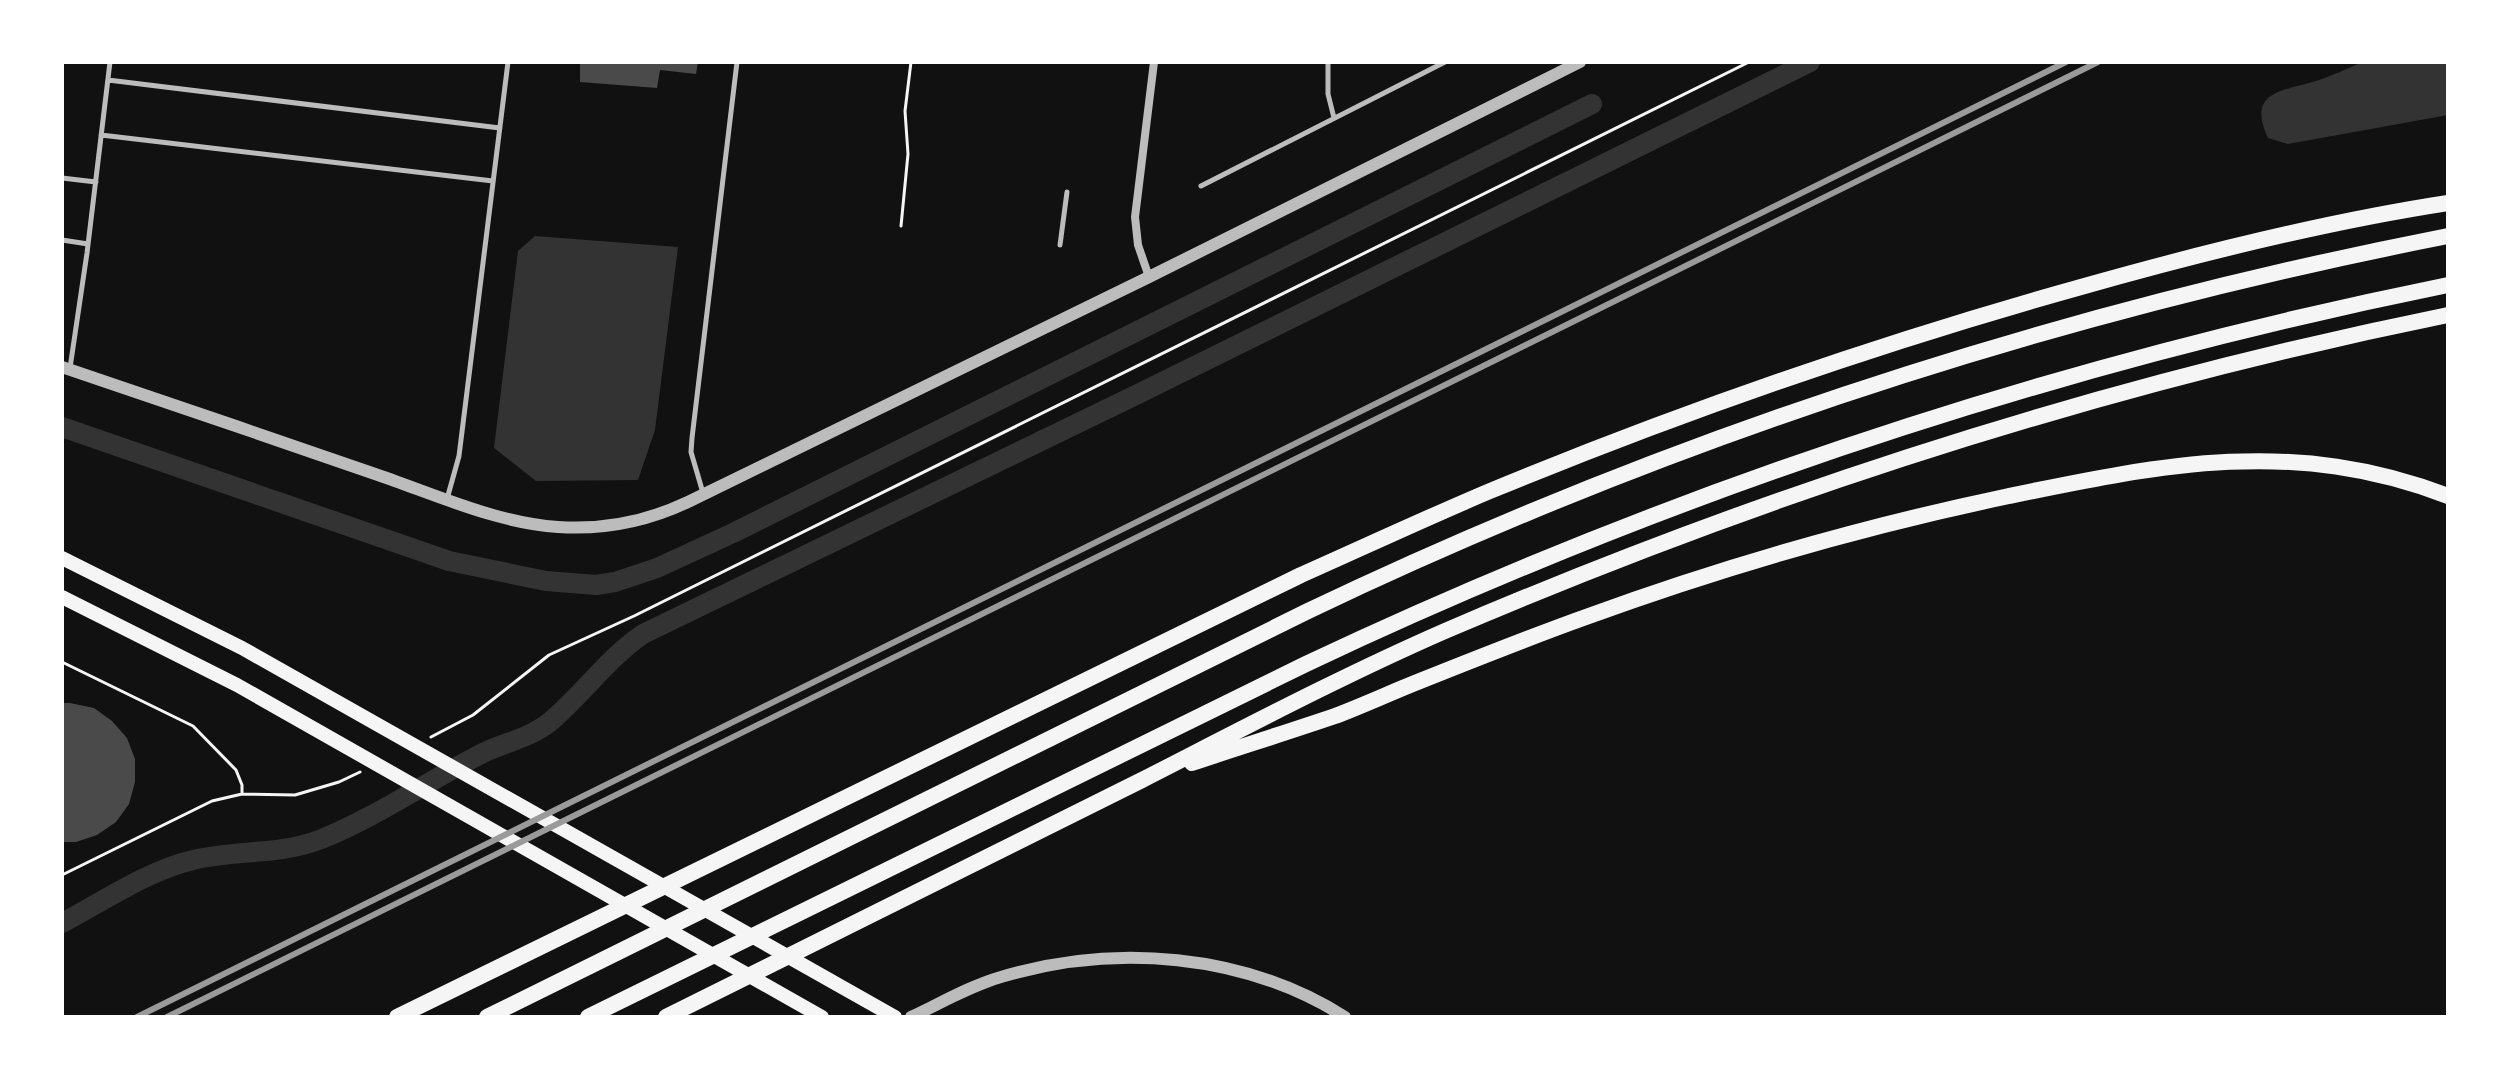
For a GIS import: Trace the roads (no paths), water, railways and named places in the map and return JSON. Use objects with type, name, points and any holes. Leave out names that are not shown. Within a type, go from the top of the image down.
[{"type":"highway","points":[[397,1017],[1301,575],[1441,512],[1591,451],[1822,367],[2016,305],[2219,251],[2338,223],[2448,203]]},
{"type":"highway","points":[[487,1017],[1272,628],[1406,565],[1621,475],[1812,406],[2005,344],[2271,273],[2448,236]]},
{"type":"highway","points":[[588,1017],[1293,670],[1426,608],[1553,554],[1771,472],[2002,396],[2197,342],[2448,285]]},
{"type":"highway","points":[[666,1017],[1319,690],[1441,633],[1632,554],[1771,502],[1952,442],[2149,385],[2334,339],[2448,315]]},
{"type":"highway","points":[[1141,780],[1338,715],[1617,606],[1840,537],[1997,499],[2144,469],[2243,460],[2344,467],[2379,474],[2448,496]]},
{"type":"main road","points":[[62,558],[183,616],[895,1017]]},
{"type":"main road","points":[[62,597],[213,672],[822,1017]]},
{"type":"street","points":[[1149,277],[1135,227],[1154,62]]},
{"type":"street","points":[[66,368],[517,521],[577,528],[618,524],[672,509],[1149,277],[1580,62]]},
{"type":"street","points":[[911,1017],[998,978],[1042,966],[1123,957],[1201,963],[1243,972],[1283,986],[1345,1017]]},
{"type":"lane","points":[[66,368],[88,244],[110,62]]},
{"type":"lane","points":[[447,499],[459,456],[508,62]]},
{"type":"lane","points":[[703,494],[691,452],[692,438],[737,62]]},
{"type":"lane","points":[[1328,62],[1328,94],[1334,118]]},
{"type":"lane","points":[[1201,186],[1445,62]]},
{"type":"lane","points":[[108,80],[500,128]]},
{"type":"lane","points":[[101,135],[493,181]]},
{"type":"lane","points":[[62,178],[96,182]]},
{"type":"lane","points":[[1060,245],[1067,192]]},
{"type":"lane","points":[[62,240],[88,244]]},
{"type":"waterway","points":[[62,923],[142,879],[176,865],[209,857],[304,845],[362,820],[485,752],[544,727],[618,654],[643,634],[1810,62]]},
{"type":"waterway","points":[[62,427],[449,561],[546,581],[596,585],[615,582],[657,568],[733,533],[1592,104]]},
{"type":"railway","points":[[137,1017],[2066,62]]},
{"type":"railway","points":[[167,1017],[2098,62]]}]
